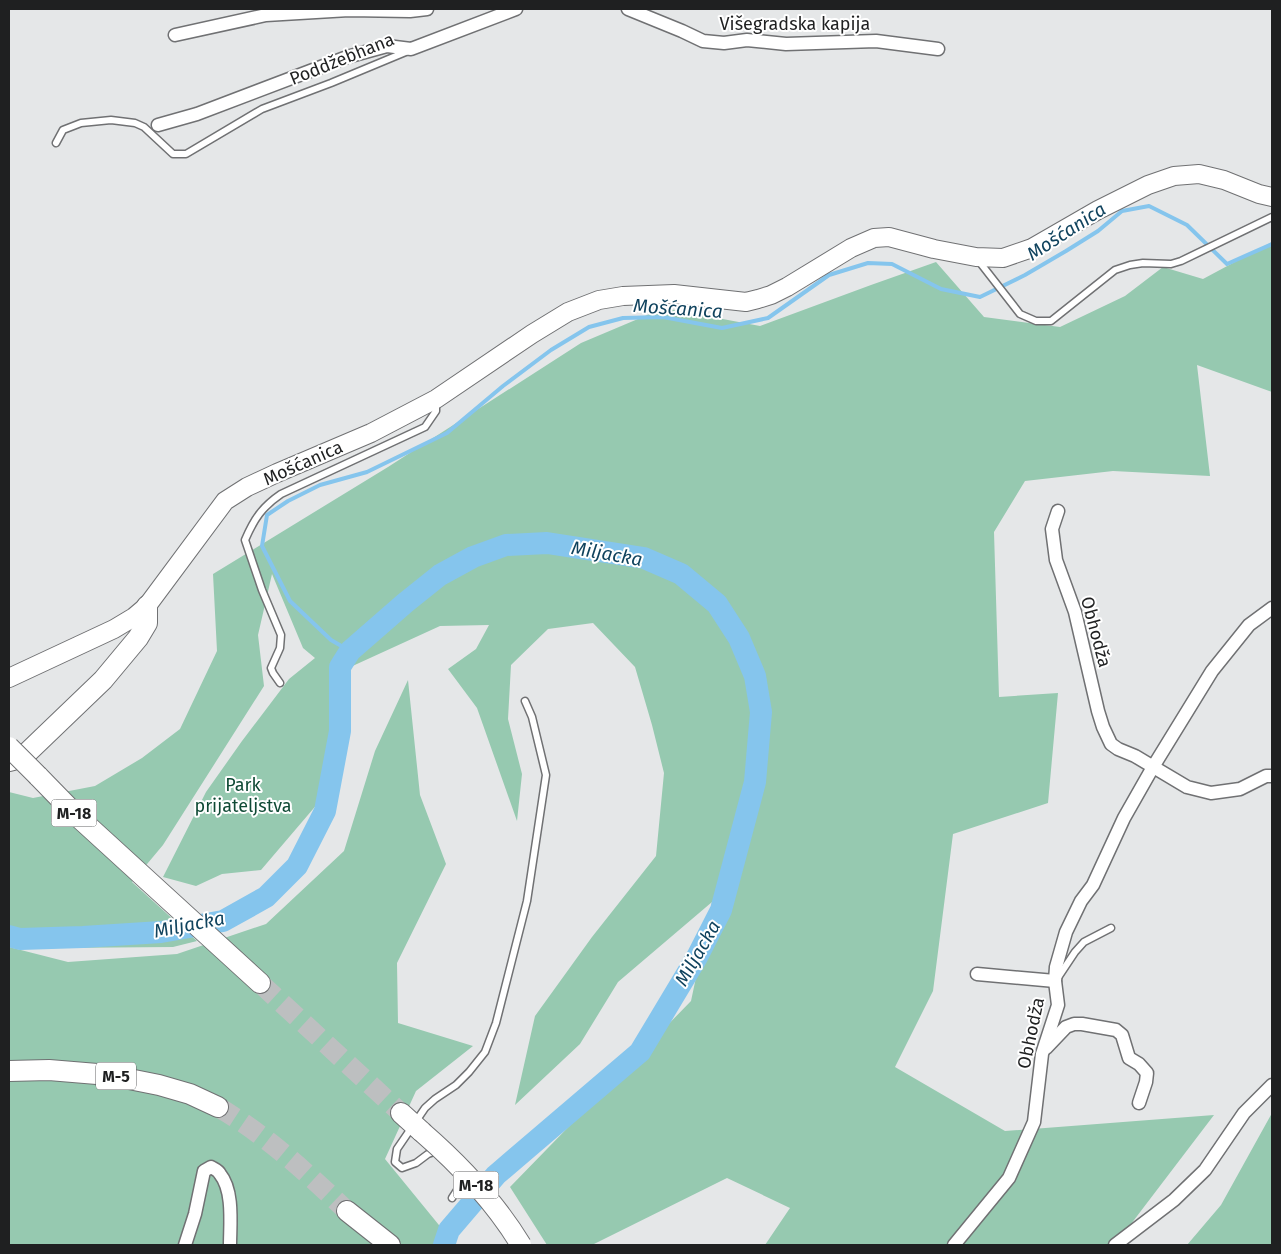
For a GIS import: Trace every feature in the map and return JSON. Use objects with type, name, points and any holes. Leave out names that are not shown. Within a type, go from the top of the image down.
[{"type":"main road","name":"Mošćanica","points":[[9,678],[114,629],[134,617],[147,606],[225,501],[248,487],[371,433],[436,399],[568,312],[599,300],[623,296],[674,294],[746,302],[771,295],[787,287],[851,248],[874,238],[889,236],[934,249],[976,257],[1002,258],[1032,248],[1116,201],[1148,185],[1174,176],[1199,174],[1224,180],[1259,194],[1272,197]]},
{"type":"main road","points":[[9,761],[28,752],[103,680],[138,638],[147,623],[147,606]]},
{"type":"main road","name":"M-18","points":[[9,748],[76,815],[260,983]]},
{"type":"main road","name":"M-5","points":[[9,1071],[49,1070],[109,1074],[190,1094],[218,1107]]},
{"type":"main road","name":"M-18","points":[[412,1123],[440,1147],[474,1182],[501,1215],[521,1245]]},
{"type":"main road","points":[[347,1211],[385,1242]]},
{"type":"street","points":[[175,35],[266,15],[349,10],[410,11],[428,9]]},
{"type":"street","points":[[491,9],[503,14]]},
{"type":"street","name":"Poddžebhana","points":[[411,49],[516,9]]},
{"type":"street","name":"Višegradska kapija","points":[[628,9],[682,31],[703,42],[724,43],[747,40],[786,44],[876,41],[938,49]]},
{"type":"street","points":[[158,125],[196,114],[347,57],[387,46],[411,49]]},
{"type":"street","name":"Obhodža","points":[[1058,511],[1052,529],[1056,560],[1074,612],[1103,727],[1111,744],[1188,788],[1211,793],[1240,789],[1266,776],[1272,776]]},
{"type":"street","name":"Obhodža","points":[[954,1245],[1009,1178],[1034,1122],[1042,1054],[1058,1005],[1055,981],[1056,968],[1066,932],[1081,901],[1093,886],[1124,818],[1153,767],[1212,671],[1250,625],[1272,608]]},
{"type":"street","points":[[977,974],[1055,981]]},
{"type":"street","points":[[1042,1054],[1066,1027],[1074,1024],[1116,1030],[1122,1035],[1129,1058],[1139,1064],[1146,1073],[1146,1082],[1138,1103]]},
{"type":"street","points":[[1116,1245],[1174,1200],[1205,1170],[1244,1113],[1272,1086]]},
{"type":"street","points":[[185,1245],[195,1214],[204,1171],[211,1167],[222,1175],[228,1191],[230,1245]]},
{"type":"lane","name":"Poddžebhana","points":[[56,143],[63,130],[81,123],[111,120],[144,126],[173,154],[186,154],[262,109],[331,83],[411,49]]},
{"type":"lane","points":[[976,257],[1020,314],[1036,321],[1051,321],[1115,270],[1143,263],[1171,264],[1181,261],[1272,217]]},
{"type":"lane","points":[[280,683],[271,668],[280,648],[281,635],[262,590],[246,540],[253,522],[269,502],[281,494],[425,427],[436,411],[436,399]]},
{"type":"lane","points":[[452,1198],[466,1177],[462,1161],[446,1148],[428,1154],[416,1163],[402,1168],[395,1162],[397,1149],[412,1123],[435,1099],[456,1085],[469,1072],[485,1052],[496,1023],[527,901],[546,775],[532,717],[525,701]]},
{"type":"lane","points":[[1055,981],[1084,942],[1111,928]]},
{"type":"green space","name":"Park prijateljstva","points":[[1272,242],[1272,392],[1197,365],[1210,476],[1113,471],[1025,481],[994,532],[999,697],[1058,693],[1048,803],[953,834],[933,991],[895,1067],[1005,1131],[1214,1115],[1115,1245],[765,1245],[790,1208],[727,1178],[592,1245],[547,1245],[510,1187],[691,1001],[712,902],[618,982],[580,1044],[515,1105],[535,1016],[592,937],[656,856],[664,773],[652,725],[635,667],[593,623],[548,629],[511,665],[508,719],[522,774],[517,821],[477,708],[448,669],[476,649],[489,625],[440,626],[346,669],[319,802],[261,870],[222,874],[196,886],[163,877],[206,792],[289,679],[315,658],[303,648],[272,574],[258,635],[264,686],[163,845],[132,882],[197,941],[173,947],[54,948],[9,926],[9,792],[33,798],[95,786],[142,758],[180,729],[217,651],[213,574],[388,467],[581,343],[664,308],[760,326],[936,262],[984,317],[1060,327],[1125,296],[1163,267],[1203,279]]},
{"type":"green space","points":[[408,680],[420,795],[446,864],[397,963],[398,1023],[473,1046],[416,1091],[385,1159],[443,1230],[435,1245],[9,1245],[9,947],[68,962],[177,954],[266,924],[344,851],[375,751]]},
{"type":"green space","points":[[1272,1113],[1272,1245],[1187,1245],[1221,1205]]},
{"type":"waterway","name":"Mošćanica","points":[[350,651],[331,640],[290,601],[262,546],[267,515],[288,501],[320,485],[367,472],[447,433],[503,386],[551,350],[589,327],[623,318],[663,317],[722,328],[768,318],[829,275],[868,263],[892,264],[941,289],[980,297],[1025,275],[1066,251],[1098,231],[1122,211],[1149,206],[1187,225],[1227,264],[1272,244]]},
{"type":"waterway","name":"Miljacka","points":[[9,936],[20,939],[161,932],[223,921],[266,897],[297,866],[325,811],[340,731],[340,667],[350,651],[405,603],[440,575],[473,557],[506,545],[547,543],[644,558],[681,574],[717,604],[739,638],[755,676],[761,712],[755,782],[721,910],[697,957],[640,1052],[496,1175],[449,1230],[444,1245]]},
{"type":"tunnel","points":[[260,983],[401,1113]]},
{"type":"tunnel","points":[[218,1107],[269,1142],[347,1211]]}]
